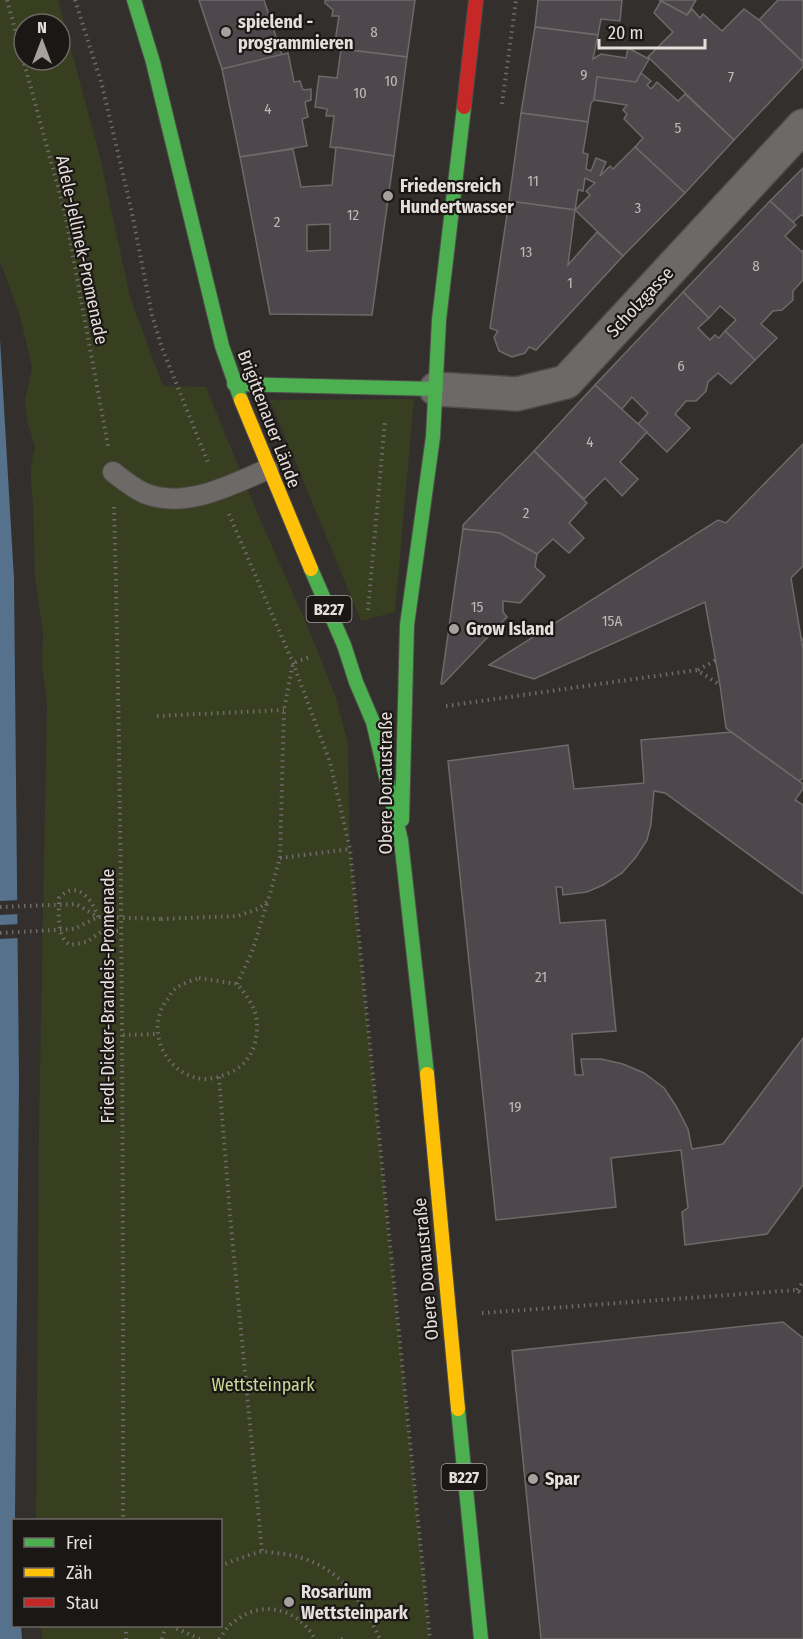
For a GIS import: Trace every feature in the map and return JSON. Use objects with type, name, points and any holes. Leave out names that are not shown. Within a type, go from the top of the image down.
[{"type":"main road","name":"Brigittenauer Lände","points":[[134,0],[153,62],[210,304],[234,384],[344,645],[356,682],[373,722],[401,840]]},
{"type":"main road","name":"Obere Donaustraße","points":[[476,0],[439,320],[433,437],[407,625],[401,840],[428,1080],[448,1315],[481,1639]]},
{"type":"main road","points":[[234,384],[436,389]]},
{"type":"street","name":"Scholzgasse","points":[[436,389],[517,394],[566,382],[803,126]]},
{"type":"lane","points":[[112,472],[143,493],[167,498],[192,496],[219,490],[268,469]]},
{"type":"path","name":"Adele-Jellinek-Promenade","points":[[7,0],[65,213],[112,472]]},
{"type":"path","points":[[75,0],[102,86],[132,213],[152,315],[162,348],[219,490],[294,663],[330,762],[350,849],[430,1639]]},
{"type":"path","points":[[371,617],[368,609],[384,421],[436,389]]},
{"type":"path","name":"Friedl-Dicker-Brandeis-Promenade","points":[[112,472],[120,717],[123,1035],[123,1519]]},
{"type":"path","points":[[446,706],[697,670],[716,660]]},
{"type":"path","points":[[237,984],[252,952],[280,858],[284,710],[294,663]]},
{"type":"path","points":[[697,670],[720,685]]},
{"type":"path","points":[[157,716],[284,710]]},
{"type":"path","points":[[280,858],[350,849]]},
{"type":"path","points":[[98,918],[94,905],[83,894],[72,891],[59,898],[60,927],[64,942],[70,945],[87,942],[102,931],[121,931]]},
{"type":"path","points":[[0,933],[74,929],[98,918],[161,919],[238,916],[258,909],[268,901]]},
{"type":"path","points":[[0,907],[76,904],[98,918]]},
{"type":"path","points":[[199,978],[237,984],[253,1006],[258,1029],[251,1054],[239,1068],[219,1077],[204,1079],[189,1075],[173,1066],[161,1049],[157,1034],[160,1010],[174,990],[199,978]]},
{"type":"path","points":[[123,1035],[157,1034]]},
{"type":"path","points":[[219,1077],[262,1551]]},
{"type":"path","points":[[797,1290],[803,1282]]},
{"type":"path","points":[[448,1315],[797,1290],[803,1295]]},
{"type":"path","points":[[222,1565],[262,1551],[292,1556],[322,1565],[344,1583],[371,1620],[380,1639]]},
{"type":"path","points":[[219,1639],[232,1622],[243,1615],[266,1608],[280,1610],[301,1620],[315,1639]]},
{"type":"path","points":[[173,1627],[200,1639]]},
{"type":"path","points":[[340,1639],[346,1639]]},
{"type":"green space","name":"Wettsteinpark","points":[[0,0],[58,0],[61,12],[12,12],[12,72],[72,72],[72,52],[100,157],[130,297],[163,386],[206,387],[257,512],[311,634],[336,698],[348,743],[350,849],[430,1639],[42,1639],[41,1627],[222,1627],[222,1519],[36,1519],[39,1125],[47,703],[42,665],[43,633],[35,578],[31,465],[35,447],[27,421],[25,400],[32,367],[20,316],[0,261]]},
{"type":"green space","points":[[414,399],[395,612],[361,621],[270,400]]},
{"type":"water","points":[[0,339],[14,579],[19,1081],[12,1627],[21,1627],[22,1639],[0,1639]]},
{"type":"pier","points":[[19,900],[19,914],[0,915],[0,901]]},
{"type":"pier","points":[[19,924],[20,938],[0,939],[0,925]]},
{"type":"building","points":[[199,0],[264,0],[282,55],[222,69]]},
{"type":"building","points":[[325,0],[415,0],[407,57],[334,48],[339,16],[332,16],[333,10],[325,3]]},
{"type":"building","points":[[538,0],[622,0],[620,21],[601,19],[598,35],[535,27]]},
{"type":"building","points":[[659,0],[696,0],[687,15]]},
{"type":"building","points":[[778,0],[803,0],[803,62],[759,20]]},
{"type":"building","points":[[661,1],[687,15],[692,9],[700,18],[703,14],[722,31],[744,9],[759,20],[803,62],[803,67],[734,140],[648,57],[673,32],[654,13]]},
{"type":"building","points":[[535,27],[598,35],[593,59],[601,54],[626,58],[628,48],[649,59],[636,82],[597,77],[588,122],[521,113]]},
{"type":"building","points":[[341,49],[407,57],[394,156],[330,147],[334,116],[326,116],[327,109],[315,107],[319,76],[337,78]]},
{"type":"building","points":[[288,53],[294,82],[300,81],[303,90],[311,89],[311,100],[305,102],[308,117],[302,119],[307,146],[240,157],[222,69]]},
{"type":"building","points":[[641,73],[651,81],[647,85],[651,89],[657,82],[678,101],[685,94],[734,140],[685,193],[635,147],[643,138],[624,119],[627,114],[623,110],[627,105],[594,100],[597,77],[636,82]]},
{"type":"building","points":[[521,113],[588,122],[583,153],[588,154],[586,169],[591,171],[596,158],[606,162],[600,176],[610,166],[613,169],[635,147],[685,193],[623,256],[575,210],[509,201]],"holes":[[[585,178],[595,183],[586,191],[590,195],[575,210],[578,190],[583,191]]]},
{"type":"building","points":[[336,147],[394,156],[372,315],[270,314],[240,157],[293,149],[301,187],[332,185]],"holes":[[[330,224],[330,250],[307,251],[307,225]]]},
{"type":"building","points":[[803,168],[803,216],[801,215],[793,222],[770,201]]},
{"type":"building","points":[[509,201],[575,210],[568,265],[597,232],[623,256],[536,350],[529,347],[525,353],[512,357],[499,351],[494,337],[498,331],[490,328]]},
{"type":"building","points":[[770,201],[796,225],[785,236],[802,252],[803,250],[803,280],[793,291],[793,300],[782,310],[773,311],[761,324],[777,338],[755,360],[725,331],[736,320],[720,306],[709,318],[683,292]]},
{"type":"building","points":[[683,292],[709,318],[698,328],[710,340],[715,335],[719,338],[725,331],[755,360],[731,384],[718,373],[708,382],[706,391],[696,401],[686,401],[675,414],[690,428],[667,452],[638,424],[648,413],[632,397],[622,409],[595,385]]},
{"type":"building","points":[[595,385],[647,432],[620,462],[638,479],[622,496],[605,478],[584,499],[534,451]]},
{"type":"building","points":[[803,444],[803,566],[791,578],[803,649],[803,778],[799,781],[726,728],[705,602],[534,679],[489,665],[718,520],[726,523]]},
{"type":"building","points":[[534,451],[587,503],[569,523],[584,538],[569,553],[553,539],[537,554],[500,533],[463,529],[463,525]]},
{"type":"building","points":[[463,529],[500,533],[537,554],[535,567],[545,576],[520,603],[503,601],[503,612],[507,617],[441,684]]},
{"type":"building","points":[[731,732],[803,784],[803,789],[795,800],[803,805],[803,894],[665,793],[654,791],[647,840],[622,873],[587,892],[563,895],[562,887],[556,887],[560,923],[605,920],[616,1031],[572,1034],[575,1075],[583,1075],[581,1059],[601,1059],[623,1064],[644,1073],[664,1088],[676,1106],[688,1129],[692,1149],[723,1144],[803,1038],[803,1185],[767,1234],[685,1245],[682,1212],[688,1208],[681,1150],[611,1158],[616,1207],[496,1220],[448,761],[568,745],[574,789],[644,783],[641,740]]},
{"type":"building","points":[[783,1322],[803,1338],[803,1639],[541,1639],[512,1351]]},
{"type":"traffic: fast","points":[[134,0],[153,62],[222,346],[241,400]]},
{"type":"traffic: fast","points":[[402,820],[407,625],[433,437],[439,320],[464,107]]},
{"type":"traffic: fast","points":[[234,384],[436,389]]},
{"type":"traffic: fast","points":[[311,569],[344,645],[356,682],[373,722],[401,840],[427,1074]]},
{"type":"traffic: fast","points":[[458,1409],[481,1639]]},
{"type":"traffic: slow","points":[[241,400],[311,569]]},
{"type":"traffic: slow","points":[[427,1074],[458,1409]]},
{"type":"traffic: jam","points":[[464,107],[476,0]]},
{"type":"place","name":"spielend - programmieren","points":[[226,32]]},
{"type":"place","name":"Friedensreich Hundertwasser","points":[[388,196]]},
{"type":"place","name":"Grow Island","points":[[454,629]]},
{"type":"place","name":"Spar","points":[[533,1479]]},
{"type":"place","name":"Rosarium Wettsteinpark","points":[[289,1602]]}]
